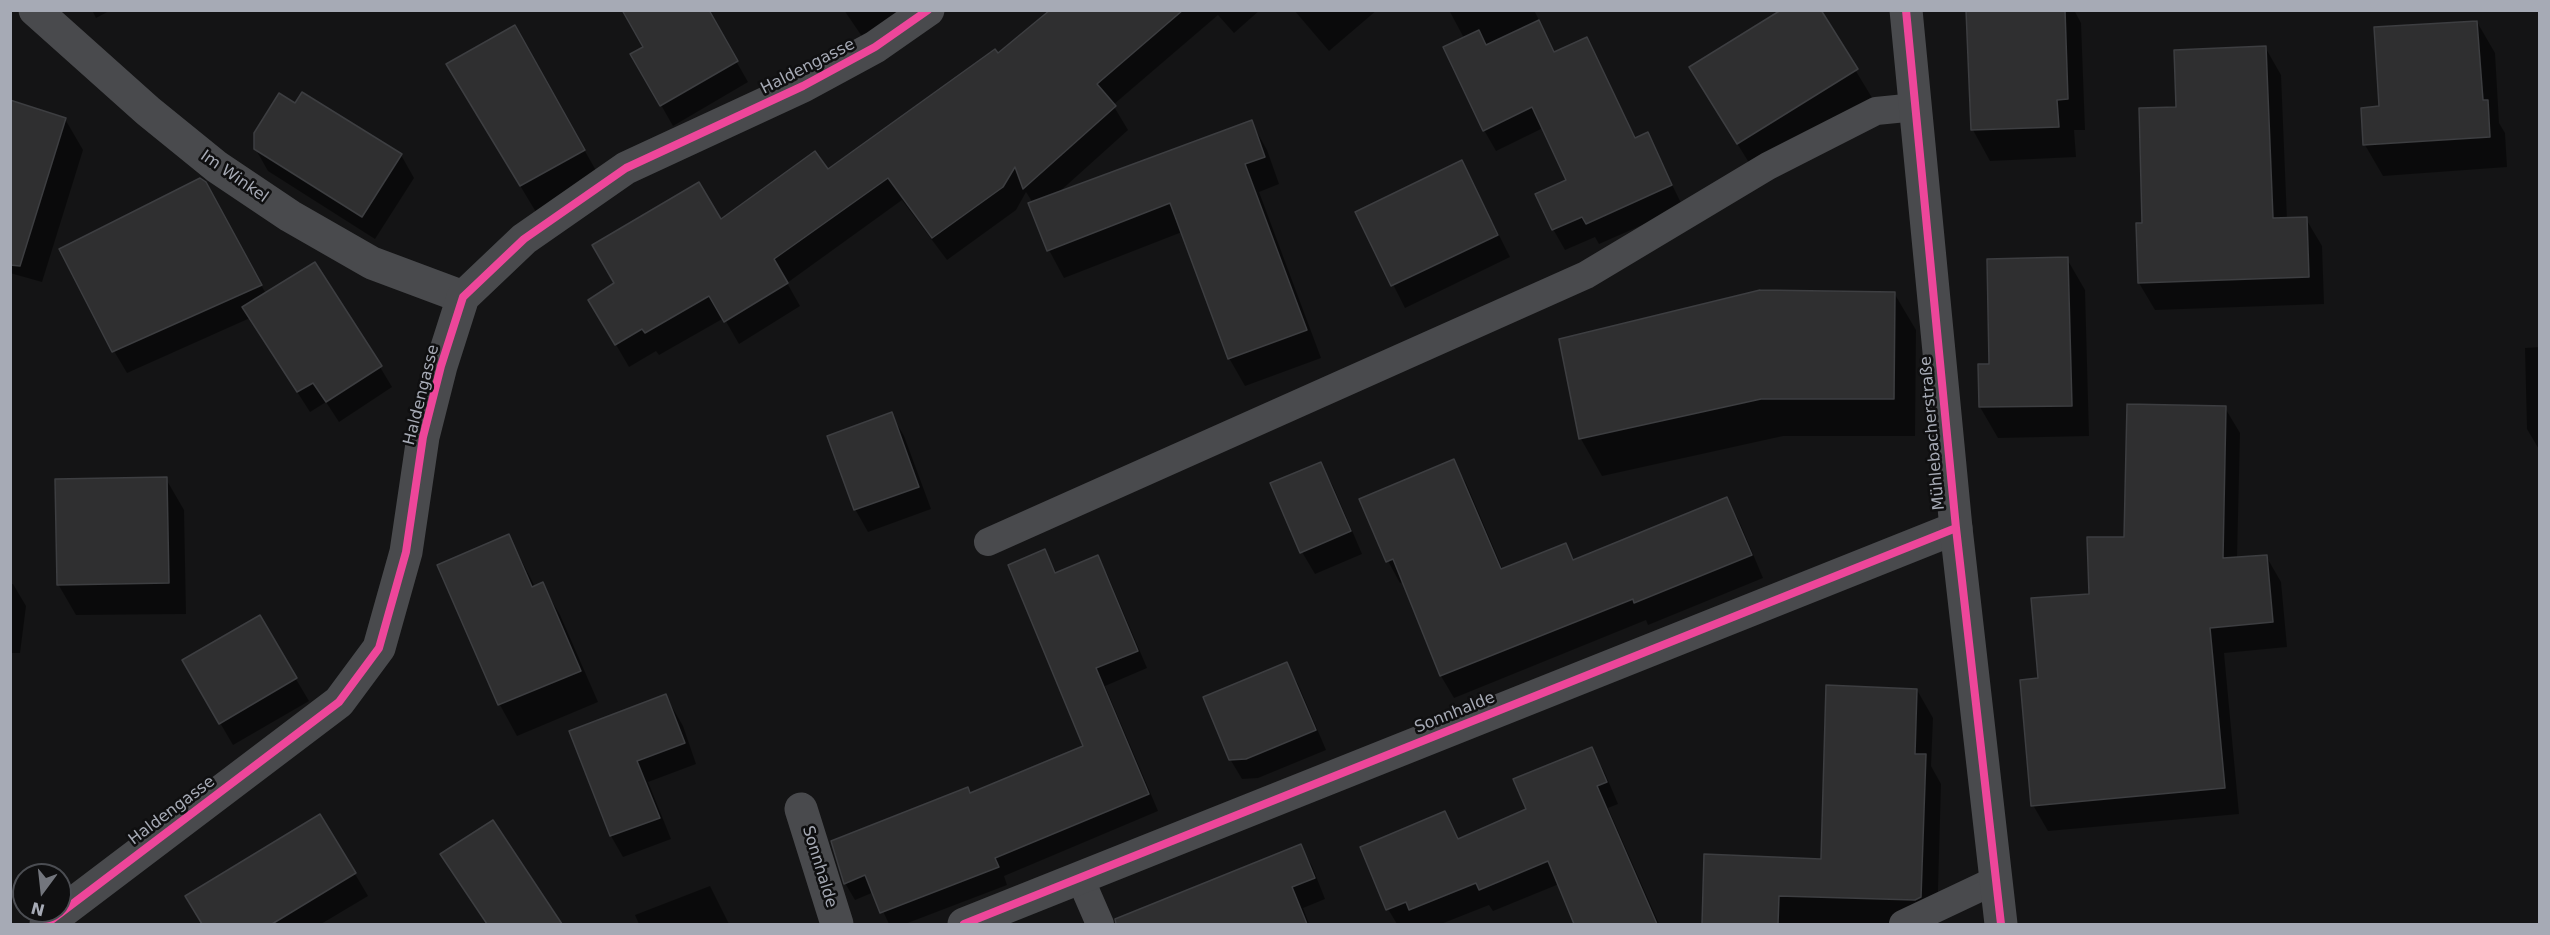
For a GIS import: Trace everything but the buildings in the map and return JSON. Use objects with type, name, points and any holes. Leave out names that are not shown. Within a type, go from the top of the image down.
[{"type":"street","name":"Im Winkel","points":[[35,10],[148,111],[216,166],[290,216],[372,262],[463,297]]},
{"type":"street","name":"Haldengasse","points":[[46,924],[339,702],[379,648],[406,552],[423,437],[441,366],[463,297],[524,239],[626,168],[803,86],[875,47],[928,10]]},
{"type":"street","name":"Mühlebacherstraße","points":[[1906,10],[1956,528],[2001,924]]},
{"type":"street","name":"Sonnhalde","points":[[964,924],[1956,528]]},
{"type":"street","name":"Sonnhalde","points":[[801,809],[837,924]]},
{"type":"lane","points":[[988,542],[1586,275],[1768,166],[1876,111],[1916,106]]},
{"type":"lane","points":[[1080,878],[1100,924]]},
{"type":"lane","points":[[1903,924],[1996,880]]},
{"type":"cycle path","points":[[46,924],[339,702],[379,648],[406,552],[423,437],[441,366],[463,297],[524,239],[626,168],[803,86],[875,47],[928,10]]},
{"type":"cycle path","points":[[1906,10],[1956,528],[2001,924]]},
{"type":"cycle path","points":[[964,924],[1956,528]]}]
